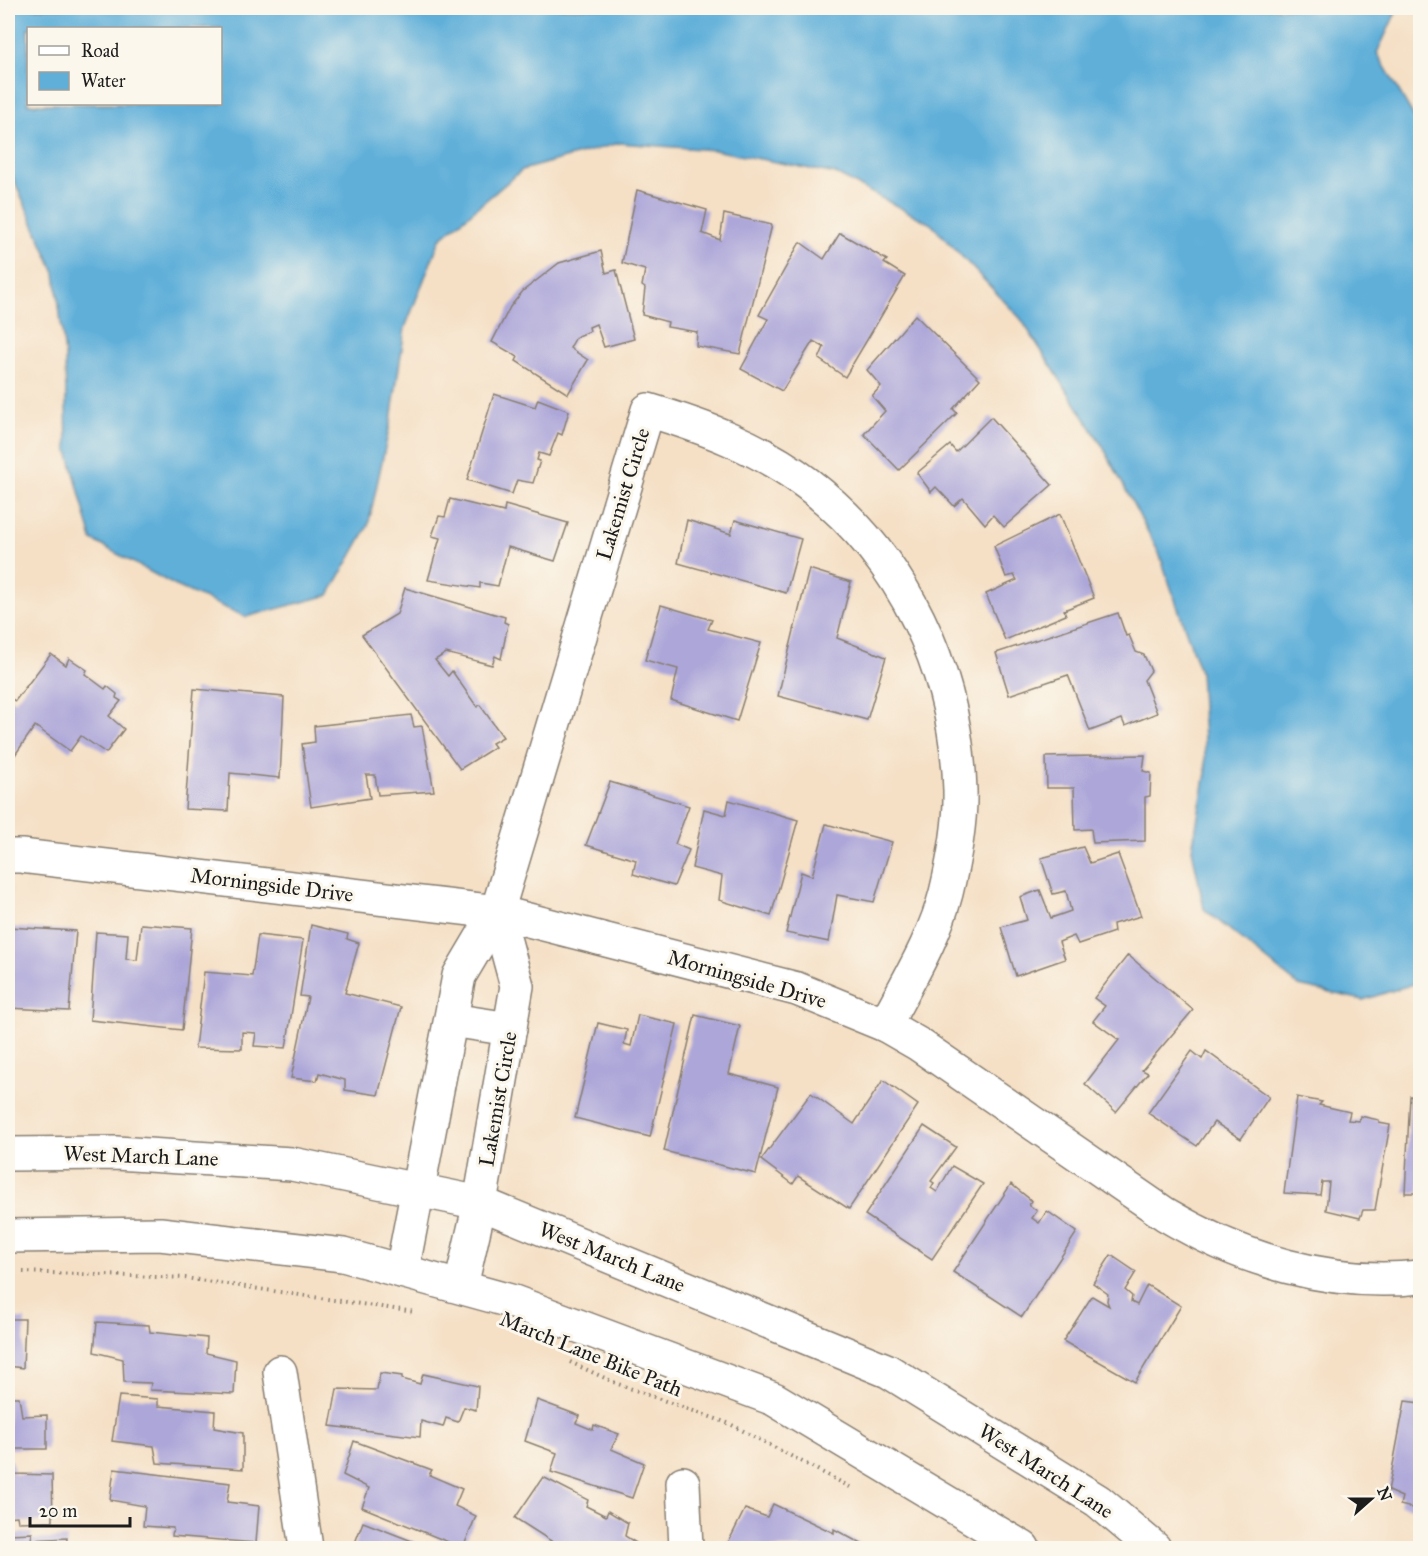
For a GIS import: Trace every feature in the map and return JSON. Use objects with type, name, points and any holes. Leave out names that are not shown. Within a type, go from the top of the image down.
[{"type":"street","name":"Lakemist Circle","points":[[402,1271],[459,976],[497,912],[648,410],[704,427],[745,446],[808,484],[856,528],[894,575],[923,626],[945,682],[956,736],[960,792],[956,847],[945,896],[929,941],[885,1025]]},
{"type":"street","name":"Morningside Drive","points":[[8,856],[33,857],[497,912],[797,989],[885,1025],[918,1044],[1193,1231],[1240,1252],[1292,1269],[1347,1278],[1400,1280],[1420,1277]]},
{"type":"street","name":"Lakemist Circle","points":[[461,1286],[480,1203],[517,986],[497,912]]},
{"type":"street","points":[[451,1020],[510,1029]]},
{"type":"street","name":"West March Lane","points":[[8,1154],[116,1153],[292,1164],[480,1203],[888,1371],[1098,1501],[1154,1548]]},
{"type":"street","points":[[8,1236],[160,1233],[344,1255],[514,1302],[774,1399],[1023,1548]]},
{"type":"street","points":[[280,1372],[306,1548]]},
{"type":"street","points":[[683,1483],[686,1548]]},
{"type":"path","points":[[15,1272],[184,1278],[422,1313]]},
{"type":"path","name":"March Lane Bike Path","points":[[566,1360],[618,1384],[730,1424],[857,1491]]},
{"type":"water","points":[[8,8],[1398,8],[1377,53],[1420,127],[1420,982],[1363,1000],[1299,986],[1204,909],[1192,849],[1206,773],[1200,672],[1159,553],[1102,445],[1021,319],[931,224],[836,174],[714,150],[619,143],[522,170],[440,239],[405,328],[391,420],[368,526],[329,595],[246,617],[174,585],[92,540],[67,447],[65,356],[55,273],[8,166]]},
{"type":"building","points":[[637,190],[707,210],[702,233],[720,240],[724,214],[772,225],[740,354],[696,346],[697,332],[667,327],[668,322],[642,315],[645,288],[642,286],[645,270],[622,263]]},
{"type":"building","points":[[840,233],[887,260],[884,263],[905,276],[845,377],[819,359],[824,347],[813,341],[782,391],[741,369],[768,319],[759,315],[800,242],[824,259]]},
{"type":"building","points":[[601,251],[606,273],[616,270],[634,339],[604,347],[596,324],[589,327],[590,331],[576,337],[570,348],[588,360],[568,394],[516,361],[518,357],[492,342],[510,307],[523,291],[559,263]]},
{"type":"building","points":[[915,315],[980,379],[953,409],[957,413],[899,470],[864,434],[885,411],[872,396],[881,386],[867,370]]},
{"type":"building","points":[[494,394],[535,407],[538,399],[569,411],[562,435],[558,433],[549,456],[539,453],[537,460],[540,461],[533,483],[517,480],[512,494],[467,480]]},
{"type":"building","points":[[991,417],[1052,485],[1004,527],[993,515],[985,524],[963,498],[954,506],[936,487],[931,492],[917,473],[950,445],[956,452]]},
{"type":"building","points":[[450,499],[504,512],[505,505],[568,523],[555,561],[508,547],[498,586],[480,583],[480,588],[428,580],[440,538],[432,536],[439,516],[445,517]]},
{"type":"building","points":[[1060,514],[1094,598],[1064,610],[1066,615],[1005,640],[986,594],[1017,580],[1014,575],[1006,577],[994,546]]},
{"type":"building","points":[[687,520],[731,534],[735,520],[801,539],[786,593],[678,563]]},
{"type":"building","points":[[809,569],[851,582],[837,638],[886,657],[867,720],[778,696]]},
{"type":"building","points":[[8,573],[11,592],[8,592]]},
{"type":"building","points":[[405,588],[505,617],[504,622],[508,624],[501,659],[495,656],[492,665],[446,653],[435,660],[448,676],[452,671],[477,707],[480,705],[503,737],[492,743],[495,747],[460,769],[362,635],[397,614]]},
{"type":"building","points":[[661,605],[712,620],[708,629],[761,643],[737,721],[671,700],[678,669],[645,660]]},
{"type":"building","points":[[1118,613],[1126,636],[1129,635],[1136,652],[1144,655],[1151,671],[1144,680],[1157,713],[1125,726],[1122,719],[1090,731],[1068,675],[1009,695],[996,653]]},
{"type":"building","points":[[51,654],[66,665],[69,658],[87,670],[85,674],[105,689],[107,686],[117,694],[116,698],[121,701],[109,716],[124,729],[106,753],[81,736],[70,751],[35,726],[8,765],[8,697],[15,701]]},
{"type":"building","points":[[194,689],[284,697],[280,778],[230,773],[228,811],[185,809]]},
{"type":"building","points":[[411,715],[414,727],[422,726],[434,791],[378,795],[375,775],[366,775],[370,798],[311,807],[302,744],[315,742],[314,726]]},
{"type":"building","points":[[1145,755],[1143,771],[1151,773],[1150,796],[1145,797],[1145,841],[1093,843],[1091,829],[1075,830],[1074,788],[1047,788],[1046,757]]},
{"type":"building","points":[[610,782],[689,806],[675,844],[689,850],[674,886],[633,874],[636,860],[586,845]]},
{"type":"building","points":[[729,800],[798,820],[771,916],[719,900],[722,876],[692,868],[704,809],[726,815]]},
{"type":"building","points":[[826,824],[892,842],[874,902],[837,895],[829,942],[786,933],[801,872],[812,876]]},
{"type":"building","points":[[1083,847],[1090,863],[1118,854],[1141,916],[1113,924],[1114,932],[1078,944],[1074,936],[1059,942],[1065,959],[1016,976],[1001,927],[1027,920],[1020,897],[1040,890],[1051,918],[1071,911],[1066,891],[1053,894],[1041,858]]},
{"type":"building","points":[[141,924],[192,928],[182,1030],[90,1020],[96,932],[128,934],[126,959],[137,960]]},
{"type":"building","points":[[311,925],[348,934],[347,939],[359,943],[345,993],[401,1007],[378,1095],[345,1090],[345,1080],[319,1073],[317,1081],[291,1078],[308,997],[300,996]]},
{"type":"building","points":[[8,927],[76,931],[69,1011],[8,1008]]},
{"type":"building","points":[[258,935],[303,940],[286,1048],[254,1046],[256,1033],[242,1032],[242,1049],[195,1048],[204,972],[252,976]]},
{"type":"building","points":[[1128,955],[1193,1010],[1142,1070],[1148,1073],[1116,1112],[1085,1084],[1119,1040],[1093,1021],[1105,1006],[1094,998]]},
{"type":"building","points":[[638,1015],[677,1024],[650,1137],[575,1118],[598,1023],[627,1030],[624,1044],[631,1046]]},
{"type":"building","points":[[695,1015],[740,1026],[729,1074],[778,1087],[756,1174],[664,1151]]},
{"type":"building","points":[[1192,1051],[1202,1059],[1206,1051],[1269,1097],[1241,1139],[1214,1122],[1197,1146],[1148,1113]]},
{"type":"building","points":[[883,1080],[918,1105],[849,1209],[798,1176],[793,1184],[761,1160],[811,1093],[854,1124]]},
{"type":"building","points":[[1410,1096],[1420,1097],[1420,1193],[1405,1193]]},
{"type":"building","points":[[1297,1097],[1322,1102],[1319,1105],[1350,1112],[1348,1120],[1359,1121],[1360,1116],[1390,1125],[1375,1210],[1363,1210],[1360,1218],[1326,1210],[1329,1182],[1322,1182],[1320,1195],[1284,1193]]},
{"type":"building","points":[[924,1126],[956,1147],[931,1181],[934,1183],[931,1188],[937,1192],[952,1166],[983,1184],[932,1259],[865,1215]]},
{"type":"building","points":[[1011,1184],[1032,1201],[1029,1205],[1037,1211],[1032,1218],[1039,1223],[1047,1211],[1077,1232],[1022,1317],[953,1272]]},
{"type":"building","points":[[1111,1255],[1136,1272],[1125,1290],[1132,1296],[1131,1302],[1137,1305],[1147,1285],[1181,1306],[1135,1382],[1063,1341],[1092,1296],[1109,1306],[1108,1294],[1093,1283]]},
{"type":"building","points":[[8,1319],[25,1319],[23,1368],[8,1366]]},
{"type":"building","points":[[97,1322],[149,1325],[150,1332],[207,1338],[206,1353],[236,1360],[234,1394],[150,1390],[151,1383],[124,1382],[123,1359],[94,1352]]},
{"type":"building","points":[[380,1373],[402,1376],[402,1379],[420,1384],[423,1374],[478,1386],[476,1410],[464,1407],[458,1422],[446,1418],[443,1427],[421,1421],[420,1437],[330,1426],[337,1389],[377,1390]]},
{"type":"building","points":[[119,1396],[158,1399],[158,1406],[215,1411],[214,1428],[243,1433],[243,1469],[157,1463],[154,1446],[112,1441]]},
{"type":"building","points":[[8,1397],[19,1397],[22,1416],[47,1415],[47,1449],[8,1449]]},
{"type":"building","points":[[537,1400],[580,1416],[576,1423],[593,1430],[594,1425],[619,1434],[611,1449],[644,1463],[632,1498],[551,1472],[557,1453],[525,1441]]},
{"type":"building","points":[[1405,1401],[1420,1403],[1420,1510],[1400,1505],[1402,1497],[1388,1491]]},
{"type":"building","points":[[354,1441],[432,1470],[429,1475],[462,1489],[455,1506],[476,1516],[463,1548],[362,1507],[369,1488],[343,1475]]},
{"type":"building","points":[[8,1460],[12,1460],[14,1474],[52,1475],[53,1521],[18,1522],[17,1516],[8,1517]]},
{"type":"building","points":[[114,1469],[230,1483],[227,1502],[259,1506],[256,1543],[172,1536],[173,1528],[143,1526],[145,1506],[110,1500]]},
{"type":"building","points":[[543,1477],[588,1500],[586,1506],[606,1516],[608,1511],[628,1523],[625,1536],[644,1548],[558,1548],[559,1546],[515,1518]]},
{"type":"building","points":[[773,1504],[834,1533],[834,1529],[869,1548],[737,1548],[728,1543],[745,1509],[767,1517]]},
{"type":"building","points":[[363,1522],[430,1548],[353,1548]]},
{"type":"building","points":[[32,1533],[31,1540],[67,1538],[66,1548],[8,1548],[8,1534]]},
{"type":"building","points":[[136,1543],[174,1544],[174,1548],[136,1548]]}]
